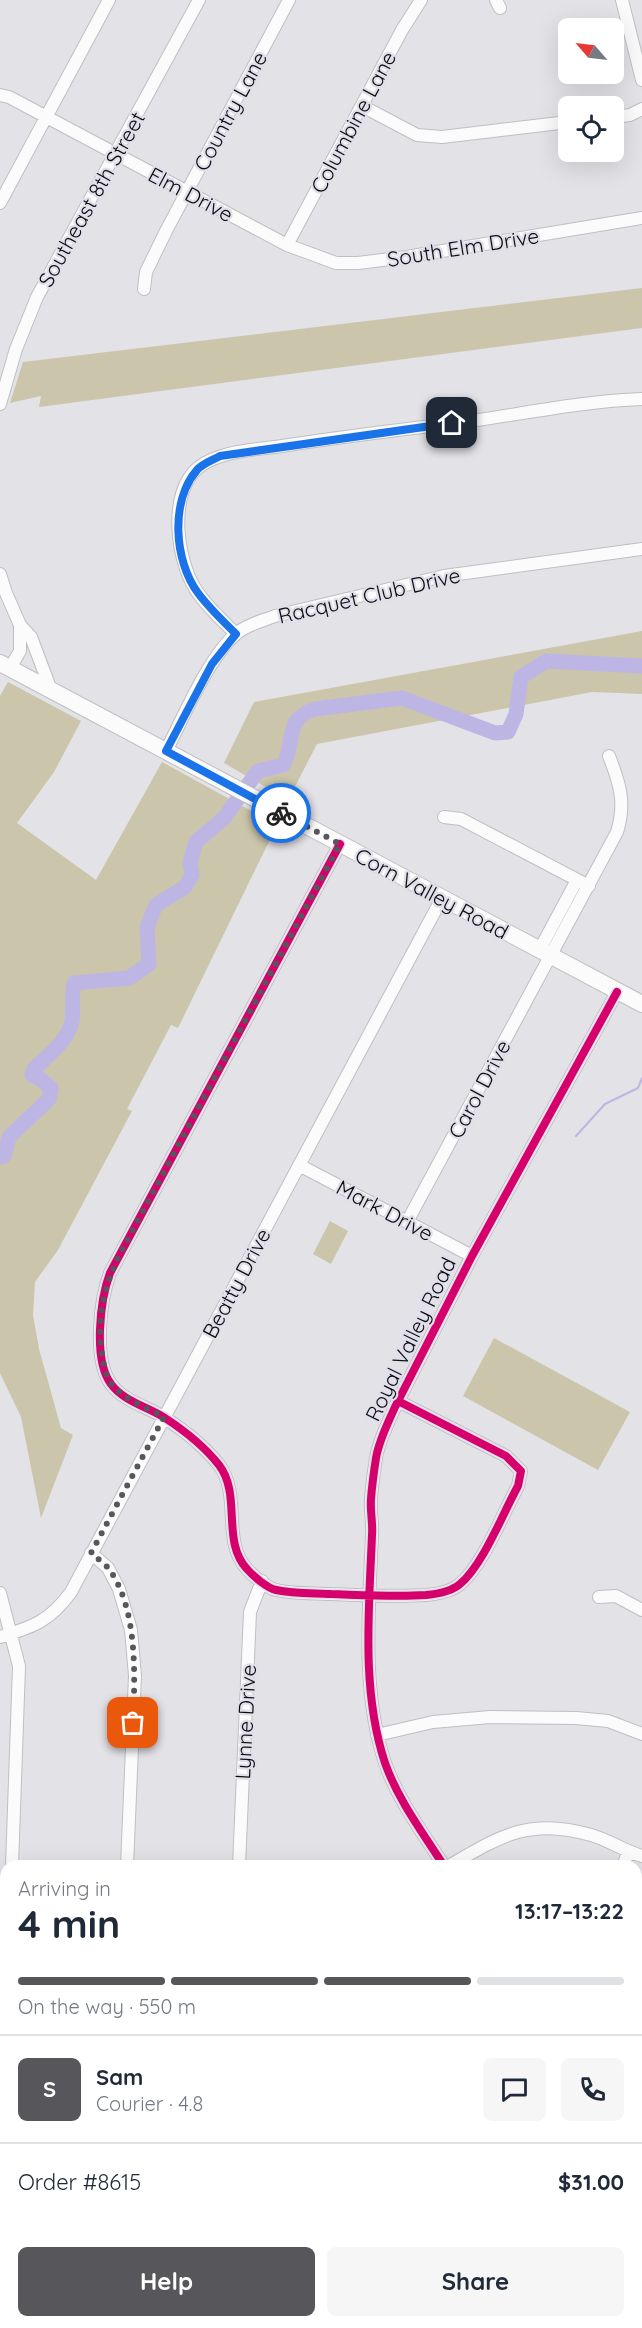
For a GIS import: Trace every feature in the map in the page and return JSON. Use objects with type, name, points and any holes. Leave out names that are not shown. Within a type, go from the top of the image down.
[{"type":"main road","name":"Corn Valley Road","points":[[5,666],[642,1004]]},
{"type":"street","points":[[0,203],[109,0]]},
{"type":"street","name":"Southeast 8th Street","points":[[0,404],[16,349],[37,297],[199,0]]},
{"type":"street","name":"Country Lane","points":[[144,288],[146,272],[289,0]]},
{"type":"street","name":"Columbine Lane","points":[[287,245],[402,30],[422,0]]},
{"type":"street","points":[[622,0],[642,80]]},
{"type":"street","name":"Elm Drive","points":[[0,95],[9,97],[287,245]]},
{"type":"street","points":[[362,106],[417,135],[442,138],[558,124]]},
{"type":"street","points":[[624,116],[642,109]]},
{"type":"street","name":"South Elm Drive","points":[[287,245],[336,263],[358,263],[642,218]]},
{"type":"street","points":[[236,634],[197,592],[188,574],[181,551],[180,501],[187,484],[198,468],[220,456],[642,399]]},
{"type":"street","name":"Racquet Club Drive","points":[[166,751],[212,664],[236,634],[249,626],[275,616],[444,576],[642,549]]},
{"type":"street","points":[[0,574],[20,625],[31,637],[51,690]]},
{"type":"street","points":[[5,666],[20,651],[20,625]]},
{"type":"street","points":[[546,952],[589,886],[617,832],[623,814],[620,784],[609,756]]},
{"type":"street","points":[[444,817],[461,819],[589,886]]},
{"type":"street","points":[[340,844],[148,1200],[107,1281],[100,1327],[104,1368],[110,1383],[121,1394],[164,1417],[199,1443],[221,1468],[230,1494],[234,1540],[239,1559],[247,1570],[273,1590],[369,1595],[428,1595],[459,1585],[473,1570],[518,1486],[521,1471],[506,1456],[398,1401]]},
{"type":"street","points":[[546,952],[577,880]]},
{"type":"street","name":"Beatty Drive","points":[[6,1635],[41,1623],[61,1605],[442,898]]},
{"type":"street","name":"Carol Drive","points":[[407,1222],[546,952]]},
{"type":"street","name":"Royal Valley Road","points":[[440,1860],[402,1800],[386,1765],[377,1735],[369,1682],[369,1595],[373,1525],[371,1500],[376,1456],[384,1431],[398,1401],[471,1256],[617,992]]},
{"type":"street","name":"Mark Drive","points":[[299,1165],[471,1256]]},
{"type":"street","points":[[91,1553],[108,1568],[119,1589],[131,1630],[135,1676],[127,1860]]},
{"type":"street","name":"Lynne Drive","points":[[239,1860],[250,1612],[262,1581]]},
{"type":"street","points":[[0,1593],[6,1635],[20,1666],[12,1860]]},
{"type":"street","points":[[599,1597],[616,1596],[642,1610]]},
{"type":"street","points":[[377,1735],[433,1722],[490,1717],[576,1718],[608,1721],[642,1734]]},
{"type":"street","points":[[459,1860],[498,1837],[530,1829],[561,1828],[593,1835],[628,1853],[642,1856]]},
{"type":"street","points":[[625,1860],[628,1853]]},
{"type":"shaded area","points":[[642,288],[642,328],[39,407],[41,396],[10,403],[23,362]]},
{"type":"shaded area","points":[[642,631],[642,694],[592,692],[317,744],[288,800],[224,763],[254,702]]},
{"type":"shaded area","points":[[8,682],[81,721],[54,772],[17,823],[96,880],[162,762],[277,825],[178,1028],[171,1025],[127,1109],[132,1111],[58,1250],[35,1282],[33,1315],[39,1349],[61,1428],[73,1435],[41,1518],[21,1417],[0,1373],[0,696]]},
{"type":"shaded area","points":[[330,1221],[348,1231],[331,1264],[313,1254]]},
{"type":"shaded area","points":[[494,1338],[630,1412],[598,1470],[463,1396]]},
{"type":"waterway","points":[[0,1157],[4,1156],[9,1137],[49,1099],[51,1088],[32,1075],[34,1069],[67,1035],[73,1016],[74,983],[129,978],[149,964],[147,927],[156,905],[185,887],[192,875],[190,862],[196,842],[224,818],[258,771],[283,765],[294,725],[298,719],[315,709],[402,698],[495,733],[508,732],[516,714],[521,677],[546,661],[642,666]]},
{"type":"waterway","points":[[576,1136],[605,1104],[638,1088],[642,1078]]},
{"type":"cycle path","points":[[340,844],[110,1273],[103,1298],[100,1345],[105,1373],[116,1390],[180,1428],[201,1445],[219,1465],[226,1477],[229,1490],[233,1532],[239,1558],[247,1569],[272,1589],[304,1593],[378,1596],[435,1594],[460,1584],[477,1564],[518,1486],[521,1471],[506,1456],[398,1401]]},
{"type":"cycle path","points":[[440,1860],[390,1777],[377,1735],[372,1707],[368,1621],[371,1499],[376,1458],[381,1438],[395,1407],[472,1256],[617,992]]},
{"type":"way so far","points":[[133,1723],[135,1676],[131,1630],[119,1589],[108,1568],[91,1553],[164,1417],[121,1394],[110,1383],[104,1368],[102,1351],[100,1327],[102,1303],[110,1273],[340,844],[281,813]]},
{"type":"route","points":[[281,813],[166,751],[212,664],[236,634],[197,592],[188,574],[181,551],[179,531],[180,501],[187,484],[198,468],[220,456],[452,423]]}]
